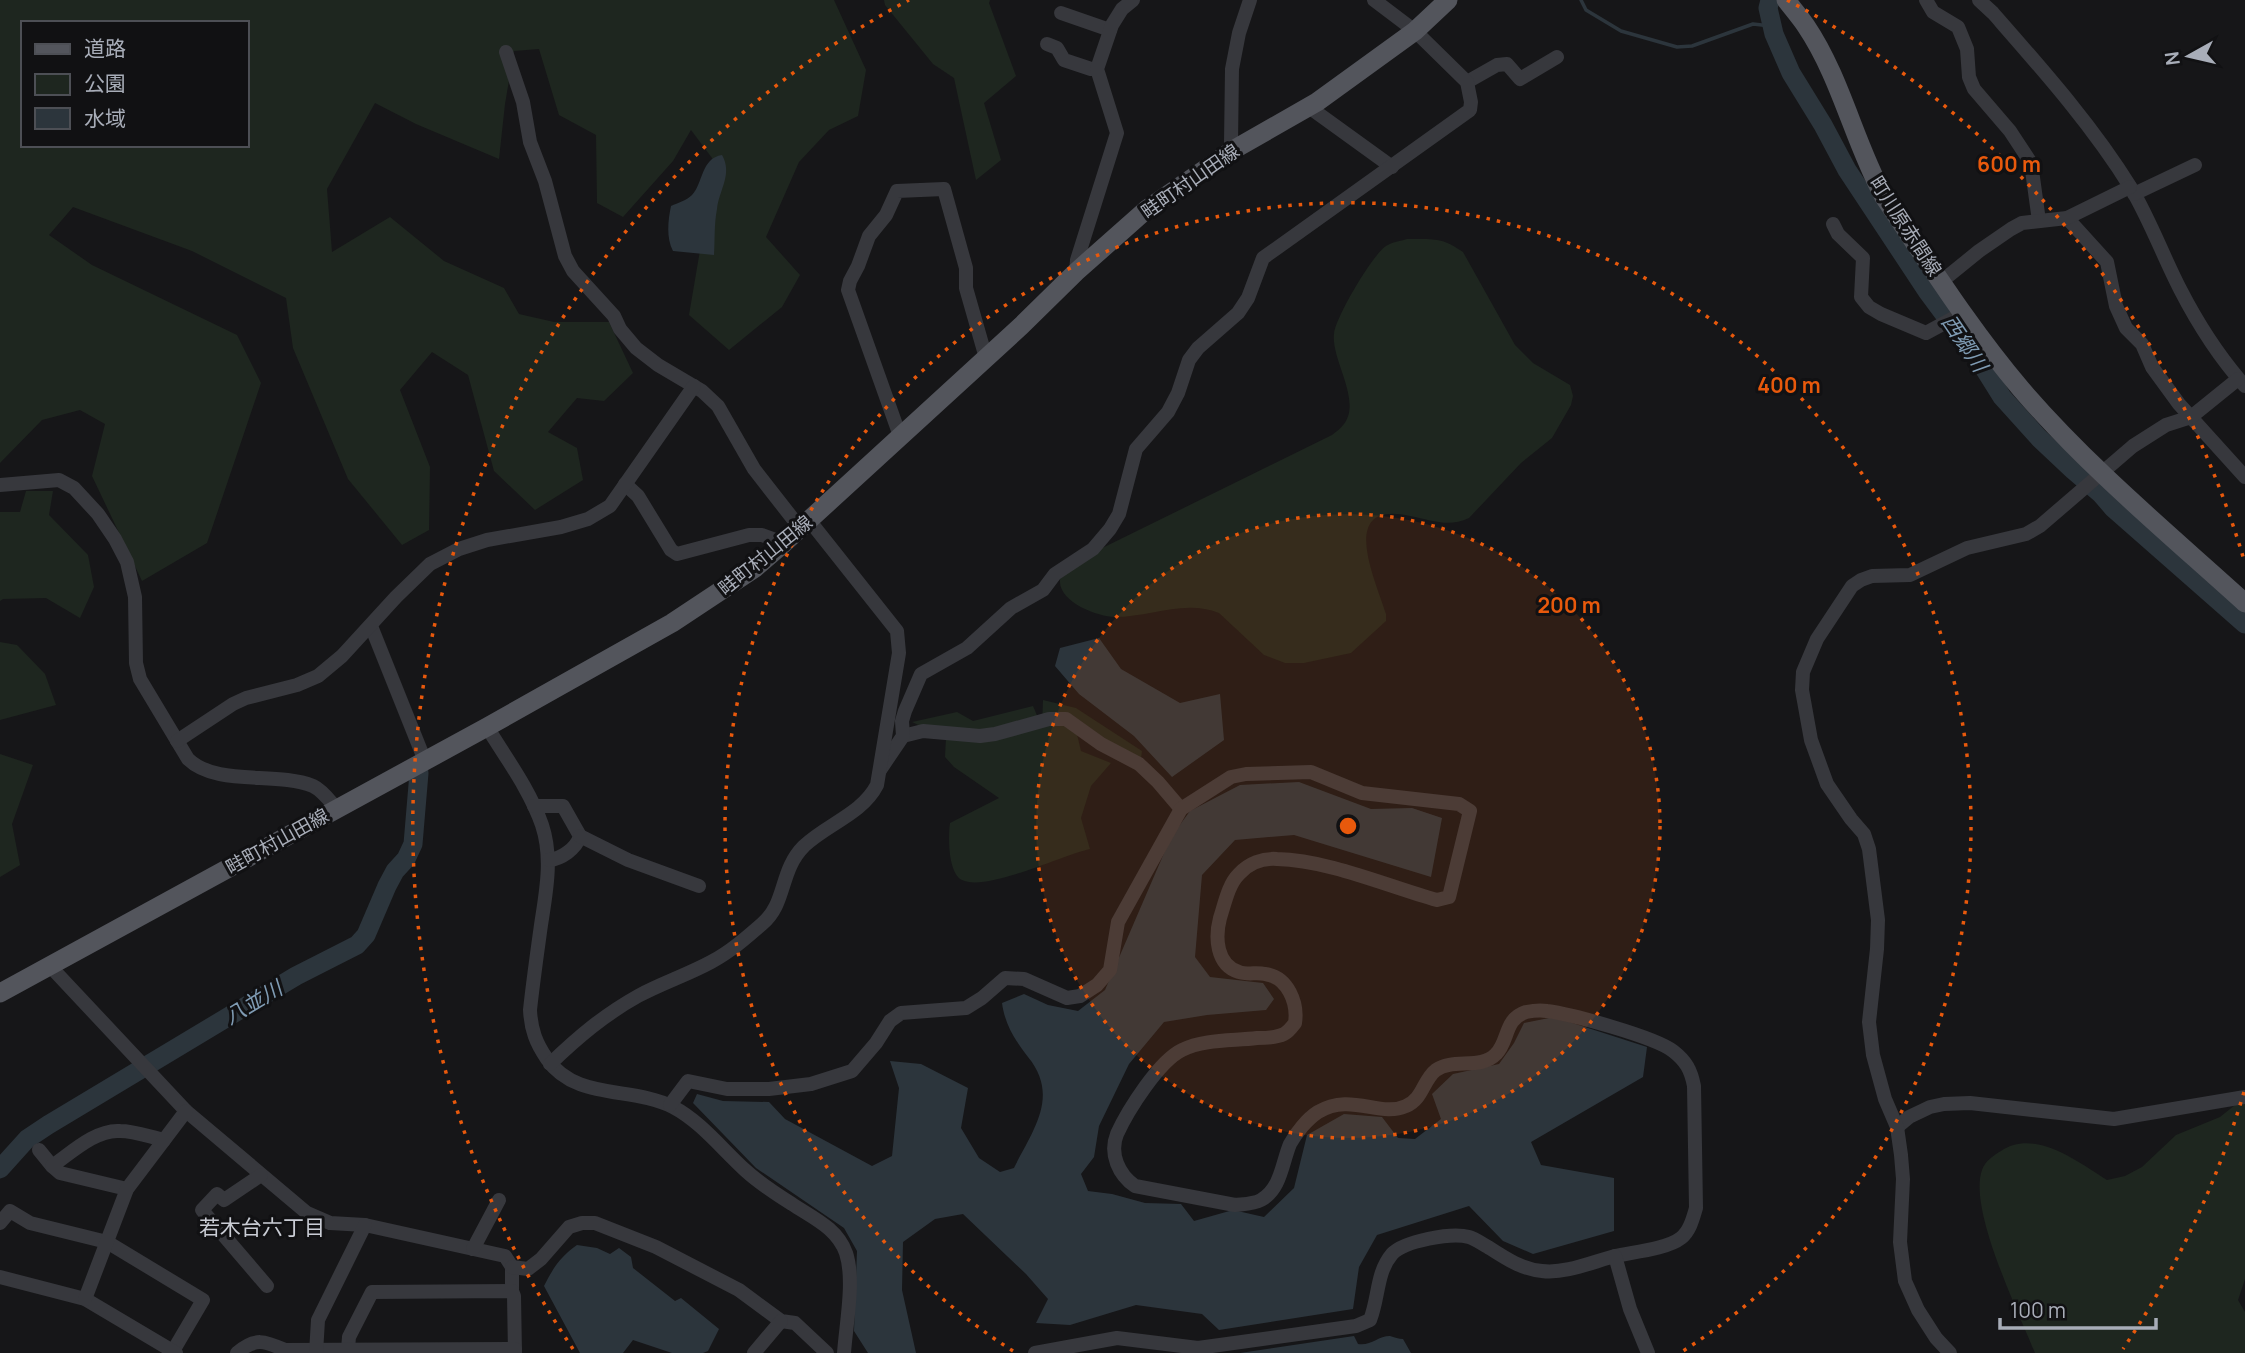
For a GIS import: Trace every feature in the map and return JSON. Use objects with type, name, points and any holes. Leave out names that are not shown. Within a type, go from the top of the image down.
[{"type":"main road","name":"畦町村山田線","points":[[0,993],[672,623],[755,568],[1147,209],[1233,150],[1309,107],[1415,31],[1448,0]]},
{"type":"main road","name":"町川原赤間線","points":[[1786,0],[1806,26],[1820,51],[1884,197],[1963,313],[2021,389],[2097,476],[2245,603]]},
{"type":"street","points":[[1076,272],[1077,260],[1117,133],[1097,69],[1110,30],[1122,9],[1133,0]]},
{"type":"street","points":[[1233,150],[1232,69],[1239,33],[1251,0]]},
{"type":"street","points":[[880,770],[903,736],[902,721],[921,674],[967,648],[1010,608],[1043,590],[1055,574],[1093,549],[1110,529],[1119,514],[1136,449],[1168,412],[1193,354],[1238,313],[1248,298],[1263,258],[1470,110],[1467,82],[1415,31],[1374,0]]},
{"type":"street","points":[[1926,0],[1933,12],[1958,27],[1967,49],[1969,77],[1973,89],[2010,131],[2031,163],[2039,221]]},
{"type":"street","points":[[1950,1353],[1936,1338],[1918,1310],[1905,1282],[1900,1242],[1903,1179],[1897,1127],[1885,1100],[1869,1022],[1878,920],[1869,849],[1864,834],[1827,784],[1808,729],[1802,690],[1803,672],[1817,639],[1852,586],[1861,580],[1872,576],[1910,575],[1967,548],[2026,534],[2040,526],[2133,446],[2166,425],[2191,417],[2242,382],[2208,339],[2191,310],[2132,190],[2076,110],[1979,0]]},
{"type":"street","points":[[1061,13],[1110,30]]},
{"type":"street","points":[[1048,44],[1057,48],[1064,60],[1097,69]]},
{"type":"street","points":[[506,52],[523,103],[530,142],[545,181],[565,256],[573,271],[609,310],[636,348],[658,365],[694,386],[718,406],[754,469],[897,631],[899,653],[877,785],[870,797],[817,835],[797,854],[790,863],[780,897],[766,921],[714,961],[636,997],[588,1028],[550,1064]]},
{"type":"street","points":[[1467,82],[1497,65],[1507,64],[1520,79],[1557,57]]},
{"type":"street","points":[[1309,107],[1392,167]]},
{"type":"street","points":[[1942,281],[1999,235],[2022,223],[2067,218],[2195,165]]},
{"type":"street","points":[[900,436],[848,290],[869,236],[886,215],[897,191],[944,189],[966,268],[966,288],[985,358]]},
{"type":"street","points":[[2067,218],[2107,262],[2116,306],[2126,328],[2142,344],[2152,367],[2191,417],[2245,477]]},
{"type":"street","points":[[1833,224],[1838,234],[1863,258],[1861,297],[1869,307],[1926,333],[1963,313]]},
{"type":"street","points":[[177,741],[233,704],[318,676],[342,656],[430,564],[459,549],[486,540],[561,527],[588,519],[610,506],[694,386]]},
{"type":"street","points":[[0,485],[59,480],[74,488],[116,539],[130,572],[135,597],[136,663],[140,679],[188,759],[198,769],[317,787],[337,808]]},
{"type":"street","points":[[625,484],[638,496],[671,550],[677,554],[749,535],[762,535],[784,543]]},
{"type":"street","points":[[371,626],[425,761]]},
{"type":"street","points":[[903,736],[923,730],[970,736],[988,735],[1049,719],[1066,719],[1101,744],[1145,769],[1181,809]]},
{"type":"street","points":[[487,727],[534,806],[542,824],[549,860],[530,1010],[533,1035],[538,1047],[560,1074],[578,1084],[670,1105],[684,1114],[748,1172],[836,1233],[846,1254],[850,1277],[844,1353]]},
{"type":"street","points":[[670,1105],[688,1081],[727,1089],[769,1089],[811,1084],[852,1071],[876,1043],[890,1021],[901,1013],[966,1007],[982,998],[1005,978],[1024,979],[1067,998],[1080,996],[1097,985],[1110,970],[1118,922],[1181,809],[1231,777],[1246,774],[1311,772],[1362,793],[1459,804],[1470,811],[1449,897],[1437,900],[1326,866],[1277,859],[1262,860],[1247,866],[1236,876],[1218,927],[1220,955],[1226,963],[1241,973],[1273,975],[1283,983],[1296,1003],[1295,1023],[1283,1034],[1202,1044],[1184,1049],[1168,1058],[1158,1069],[1115,1140],[1118,1167],[1124,1178],[1135,1186],[1235,1205],[1262,1200],[1280,1177],[1290,1145],[1297,1133],[1318,1112],[1349,1103],[1390,1110],[1403,1108],[1414,1102],[1435,1071],[1447,1065],[1486,1061],[1496,1055],[1508,1027],[1516,1017],[1526,1012],[1545,1010],[1653,1040],[1671,1049],[1685,1061],[1692,1073],[1696,1208],[1692,1222],[1680,1238],[1661,1246],[1563,1270],[1544,1272],[1509,1261],[1468,1236],[1425,1240],[1394,1252],[1383,1269],[1370,1320],[1356,1326],[1196,1351],[1117,1338],[1035,1353]]},
{"type":"street","points":[[534,806],[563,806],[580,836],[628,860],[699,886]]},
{"type":"street","points":[[549,860],[558,859],[578,843],[580,836]]},
{"type":"street","points":[[49,965],[186,1111],[307,1213],[330,1223],[365,1225],[505,1256],[512,1267],[515,1351],[285,1350],[261,1341],[246,1345],[237,1353]]},
{"type":"street","points":[[1897,1127],[1909,1117],[1944,1104],[1970,1103],[2114,1119],[2245,1097]]},
{"type":"street","points":[[85,1299],[127,1189],[186,1111]]},
{"type":"street","points":[[52,1166],[100,1134],[109,1131],[122,1130],[164,1140]]},
{"type":"street","points":[[39,1150],[60,1173],[127,1189]]},
{"type":"street","points":[[261,1175],[224,1200],[217,1194],[202,1210],[267,1286]]},
{"type":"street","points":[[473,1249],[499,1200]]},
{"type":"street","points":[[0,1223],[10,1210],[30,1223],[107,1242],[203,1300],[175,1352],[85,1299],[0,1277]]},
{"type":"street","points":[[512,1267],[528,1269],[541,1259],[569,1227],[595,1223],[656,1247],[739,1290],[781,1321],[795,1323],[827,1353]]},
{"type":"street","points":[[316,1351],[318,1320],[365,1225]]},
{"type":"street","points":[[1615,1256],[1630,1309],[1648,1353]]},
{"type":"street","points":[[348,1349],[349,1337],[372,1292],[513,1291]]},
{"type":"street","points":[[754,1353],[781,1321]]},
{"type":"green space","points":[[0,0],[834,0],[866,70],[858,116],[829,130],[799,162],[766,237],[800,275],[782,307],[729,350],[689,315],[715,162],[691,130],[673,161],[623,217],[597,203],[596,135],[559,115],[539,49],[514,51],[499,159],[416,124],[375,103],[327,189],[332,252],[390,217],[444,261],[504,288],[519,314],[554,322],[609,322],[633,373],[604,401],[577,398],[548,432],[577,448],[583,480],[535,510],[494,471],[468,375],[432,352],[400,390],[430,467],[429,530],[402,545],[348,479],[293,348],[286,298],[192,251],[73,207],[49,235],[92,265],[237,335],[261,383],[207,543],[142,581],[92,476],[105,424],[80,410],[42,420],[0,463]]},
{"type":"green space","points":[[884,0],[990,0],[1016,76],[984,103],[1001,160],[976,180],[954,78],[933,64],[885,5]]},
{"type":"green space","points":[[1407,239],[1437,240],[1463,252],[1515,345],[1533,363],[1570,385],[1573,396],[1571,405],[1552,438],[1521,463],[1469,518],[1447,523],[1388,514],[1374,520],[1367,530],[1366,546],[1386,621],[1351,653],[1304,663],[1285,663],[1264,655],[1219,613],[1206,609],[1180,608],[1115,617],[1080,607],[1065,595],[1060,577],[1064,570],[1084,557],[1332,435],[1344,424],[1350,403],[1334,344],[1336,326],[1356,287],[1380,251],[1388,245]]},
{"type":"green space","points":[[26,491],[53,491],[49,515],[88,555],[94,587],[80,618],[46,598],[0,601],[0,512],[20,512]]},
{"type":"green space","points":[[0,642],[17,645],[45,674],[56,705],[0,720]]},
{"type":"green space","points":[[1043,700],[1076,708],[1142,751],[1140,766],[1076,730],[1081,751],[1111,763],[1091,786],[1081,818],[1090,849],[1006,877],[988,881],[962,880],[957,876],[952,863],[950,823],[999,798],[954,767],[945,757],[946,738],[912,722],[957,712],[973,721],[1033,706],[1042,727]]},
{"type":"green space","points":[[0,754],[33,765],[12,824],[20,865],[0,877]]},
{"type":"green space","points":[[2245,1097],[2245,1279],[2238,1300],[2245,1312],[2245,1353],[2035,1353],[1988,1234],[1980,1187],[1985,1164],[2001,1151],[2028,1143],[2056,1150],[2107,1180],[2125,1176],[2142,1167],[2176,1135],[2220,1117]]},
{"type":"water","points":[[722,155],[726,175],[716,215],[714,255],[673,251],[668,235],[671,206],[692,195],[706,166],[715,157]]},
{"type":"water","points":[[1099,638],[1121,669],[1180,703],[1220,694],[1224,740],[1172,777],[1134,736],[1079,694],[1055,666],[1060,648]]},
{"type":"water","points":[[1299,782],[1371,809],[1412,808],[1442,818],[1431,877],[1294,835],[1235,840],[1202,875],[1195,957],[1210,977],[1263,983],[1274,999],[1266,1010],[1164,1022],[1129,1064],[1099,1126],[1094,1157],[1081,1174],[1088,1191],[1145,1203],[1181,1204],[1194,1221],[1233,1210],[1264,1217],[1294,1188],[1307,1135],[1344,1114],[1382,1117],[1398,1138],[1415,1139],[1441,1119],[1432,1094],[1453,1074],[1499,1064],[1524,1023],[1554,1017],[1647,1047],[1643,1077],[1531,1142],[1541,1165],[1614,1178],[1614,1231],[1533,1254],[1503,1241],[1469,1206],[1377,1235],[1359,1267],[1353,1309],[1219,1330],[1202,1314],[1136,1305],[1070,1325],[1036,1323],[1048,1299],[1026,1274],[963,1214],[935,1219],[903,1242],[902,1290],[916,1353],[868,1353],[854,1331],[857,1251],[844,1228],[756,1168],[693,1103],[697,1094],[723,1101],[769,1102],[785,1119],[872,1166],[892,1156],[899,1088],[890,1061],[921,1064],[968,1088],[961,1128],[979,1158],[1000,1172],[1014,1168],[1040,1113],[1042,1085],[1037,1071],[1011,1032],[1002,1003],[1024,994],[1048,1005],[1078,1011],[1105,990],[1171,837],[1190,811],[1240,785]]},
{"type":"water","points":[[577,1245],[597,1248],[610,1254],[619,1248],[631,1257],[633,1268],[675,1301],[681,1298],[719,1329],[708,1351],[672,1353],[633,1340],[623,1353],[580,1353],[544,1286],[558,1263]]},
{"type":"water","points":[[1354,1336],[1358,1344],[1367,1344],[1386,1336],[1403,1339],[1411,1353],[1240,1353]]},
{"type":"waterway","points":[[1581,0],[1586,10],[1621,31],[1677,47],[1692,46],[1753,24],[1771,26]]},
{"type":"waterway","name":"西郷川","points":[[1770,0],[1768,8],[1774,34],[1791,73],[1847,170],[1927,291],[1982,365],[2002,397],[2039,438],[2113,508],[2245,624]]},
{"type":"waterway","name":"八並川","points":[[0,1169],[27,1139],[48,1125],[296,976],[357,945],[366,935],[387,886],[413,844],[419,773]]},
{"type":"district","name":"若木台六丁目","points":[[262,1227]]}]
